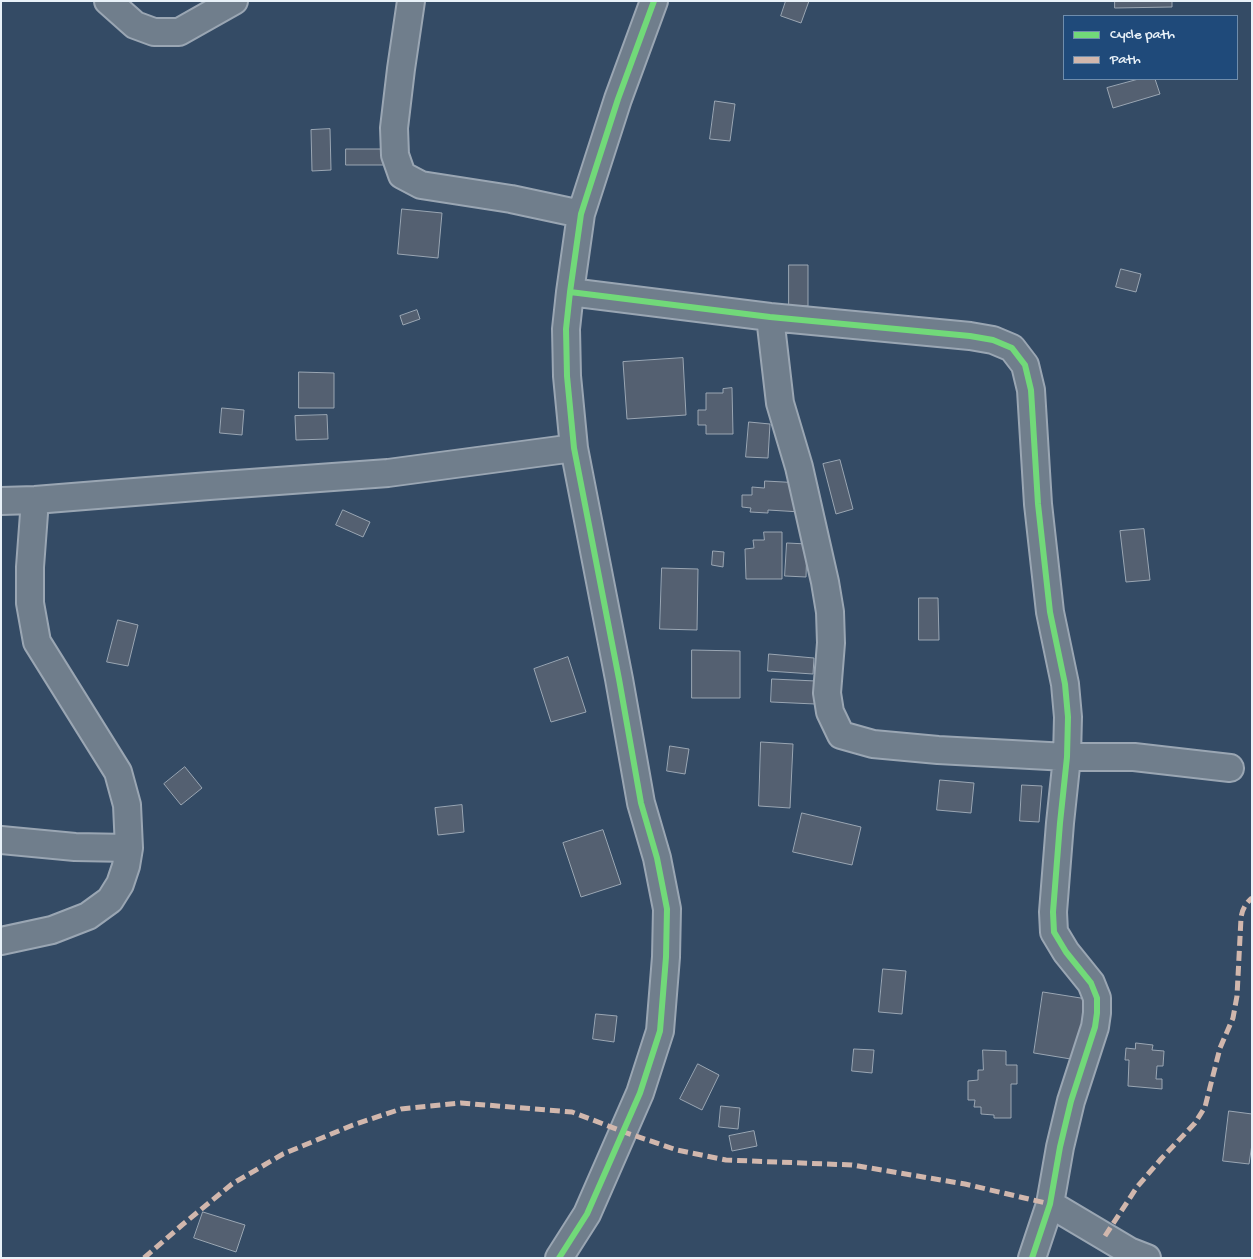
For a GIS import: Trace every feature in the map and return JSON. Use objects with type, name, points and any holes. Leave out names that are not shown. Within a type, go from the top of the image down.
[{"type":"street","points":[[108,1],[135,25],[154,32],[179,32],[234,1]]},
{"type":"street","points":[[411,1],[394,128],[395,155],[402,175],[421,185],[511,199],[581,214]]},
{"type":"street","points":[[559,1258],[587,1214],[640,1093],[660,1031],[666,957],[667,909],[657,858],[641,803],[574,448],[567,376],[566,329],[581,214],[618,99],[654,1]]},
{"type":"street","points":[[570,292],[770,317],[970,336],[993,340],[1012,348],[1025,365],[1031,390],[1038,504],[1050,612],[1065,684],[1068,717],[1067,757],[1053,912],[1054,932],[1066,952],[1091,983],[1097,998],[1095,1027],[1070,1101],[1050,1204],[1032,1258]]},
{"type":"street","points":[[770,317],[780,403],[799,467],[825,582],[830,612],[831,643],[827,693],[830,712],[841,735],[873,744],[920,749],[1067,757],[1134,757],[1230,768]]},
{"type":"street","points":[[1,501],[36,500],[388,473],[574,448]]},
{"type":"street","points":[[1,941],[52,930],[88,916],[110,900],[120,884],[129,848],[127,805],[118,772],[37,642],[30,603],[30,567],[36,500]]},
{"type":"street","points":[[1,840],[75,847],[129,848]]},
{"type":"street","points":[[1050,1204],[1129,1251],[1147,1258]]},
{"type":"building","points":[[786,1],[809,1],[801,23],[781,16]]},
{"type":"building","points":[[1115,1],[1172,1],[1172,7],[1115,8]]},
{"type":"building","points":[[1135,80],[1155,80],[1160,94],[1113,108],[1107,88]]},
{"type":"building","points":[[715,101],[735,104],[730,141],[710,139]]},
{"type":"building","points":[[330,129],[331,170],[312,171],[311,130]]},
{"type":"building","points":[[346,149],[384,149],[384,165],[346,165]]},
{"type":"building","points":[[402,209],[442,213],[438,258],[398,254]]},
{"type":"building","points":[[789,265],[808,265],[808,306],[789,306]]},
{"type":"building","points":[[1121,269],[1141,274],[1136,292],[1116,287]]},
{"type":"building","points":[[417,310],[420,319],[403,325],[400,316]]},
{"type":"building","points":[[683,358],[686,415],[627,419],[623,362]]},
{"type":"building","points":[[299,372],[334,373],[334,408],[299,408]]},
{"type":"building","points":[[732,388],[733,434],[706,434],[706,425],[698,425],[698,410],[706,410],[706,393],[723,393],[723,389]]},
{"type":"building","points":[[222,408],[244,410],[242,435],[220,433]]},
{"type":"building","points":[[327,415],[328,439],[296,440],[295,416]]},
{"type":"building","points":[[749,422],[770,424],[768,458],[746,457]]},
{"type":"building","points":[[840,460],[853,509],[836,514],[823,464]]},
{"type":"building","points":[[765,481],[802,483],[801,512],[768,510],[768,513],[750,512],[751,508],[742,507],[742,495],[752,495],[752,487],[764,488]]},
{"type":"building","points":[[343,510],[370,522],[363,537],[336,525]]},
{"type":"building","points":[[1144,529],[1150,580],[1126,582],[1120,531]]},
{"type":"building","points":[[764,532],[782,532],[782,579],[746,579],[745,549],[754,548],[753,540],[764,540]]},
{"type":"building","points":[[787,543],[807,544],[806,577],[785,576]]},
{"type":"building","points":[[713,551],[724,552],[723,567],[712,565]]},
{"type":"building","points":[[662,568],[698,569],[697,630],[660,629]]},
{"type":"building","points":[[919,598],[938,598],[939,640],[919,640]]},
{"type":"building","points":[[118,620],[138,625],[128,666],[107,662]]},
{"type":"building","points":[[692,650],[740,651],[740,698],[692,698]]},
{"type":"building","points":[[769,654],[814,658],[813,674],[768,671]]},
{"type":"building","points":[[568,657],[586,712],[551,722],[534,669]]},
{"type":"building","points":[[772,679],[816,681],[815,704],[771,702]]},
{"type":"building","points":[[761,742],[793,744],[790,808],[759,806]]},
{"type":"building","points":[[670,746],[689,749],[685,774],[667,771]]},
{"type":"building","points":[[185,767],[202,788],[181,805],[164,784]]},
{"type":"building","points":[[940,780],[974,783],[971,813],[937,810]]},
{"type":"building","points":[[1022,785],[1042,786],[1039,822],[1020,821]]},
{"type":"building","points":[[462,805],[464,832],[438,835],[435,808]]},
{"type":"building","points":[[802,813],[861,827],[852,865],[793,852]]},
{"type":"building","points":[[603,830],[621,884],[581,897],[563,843]]},
{"type":"building","points":[[883,969],[906,971],[902,1014],[879,1012]]},
{"type":"building","points":[[1043,992],[1087,999],[1077,1060],[1034,1053]]},
{"type":"building","points":[[596,1014],[617,1016],[614,1042],[593,1039]]},
{"type":"building","points":[[1136,1043],[1153,1045],[1152,1050],[1164,1051],[1163,1066],[1157,1066],[1156,1079],[1162,1079],[1162,1089],[1128,1086],[1129,1060],[1125,1060],[1126,1048],[1135,1049]]},
{"type":"building","points":[[854,1049],[874,1050],[872,1073],[852,1071]]},
{"type":"building","points":[[983,1050],[1006,1051],[1006,1065],[1017,1065],[1017,1084],[1011,1084],[1011,1118],[994,1118],[994,1115],[981,1114],[981,1107],[974,1107],[975,1100],[968,1100],[968,1081],[978,1080],[978,1070],[983,1070]]},
{"type":"building","points":[[698,1064],[719,1075],[702,1110],[680,1099]]},
{"type":"building","points":[[721,1106],[740,1108],[738,1129],[719,1127]]},
{"type":"building","points":[[1229,1111],[1252,1114],[1252,1144],[1249,1164],[1223,1161]]},
{"type":"building","points":[[754,1131],[757,1146],[732,1151],[729,1136]]},
{"type":"building","points":[[203,1212],[245,1225],[236,1252],[194,1238]]},
{"type":"marked path","points":[[1105,1236],[1137,1187],[1195,1123],[1205,1107],[1220,1048],[1233,1018],[1237,996],[1241,918],[1244,907],[1252,898]]},
{"type":"marked path","points":[[144,1258],[232,1184],[283,1154],[353,1125],[401,1109],[461,1103],[572,1112],[677,1150],[726,1160],[852,1165],[965,1184],[1050,1204]]},
{"type":"cycle path","points":[[559,1258],[587,1214],[640,1093],[660,1031],[666,957],[667,909],[657,858],[641,803],[574,448],[567,376],[566,329],[581,214],[618,99],[654,1]]},
{"type":"cycle path","points":[[570,292],[770,317],[970,336],[993,340],[1012,348],[1025,365],[1031,390],[1038,504],[1050,612],[1065,684],[1068,717],[1067,757],[1053,912],[1054,932],[1066,952],[1091,983],[1097,998],[1095,1027],[1071,1101],[1060,1147],[1050,1204],[1032,1258]]}]
